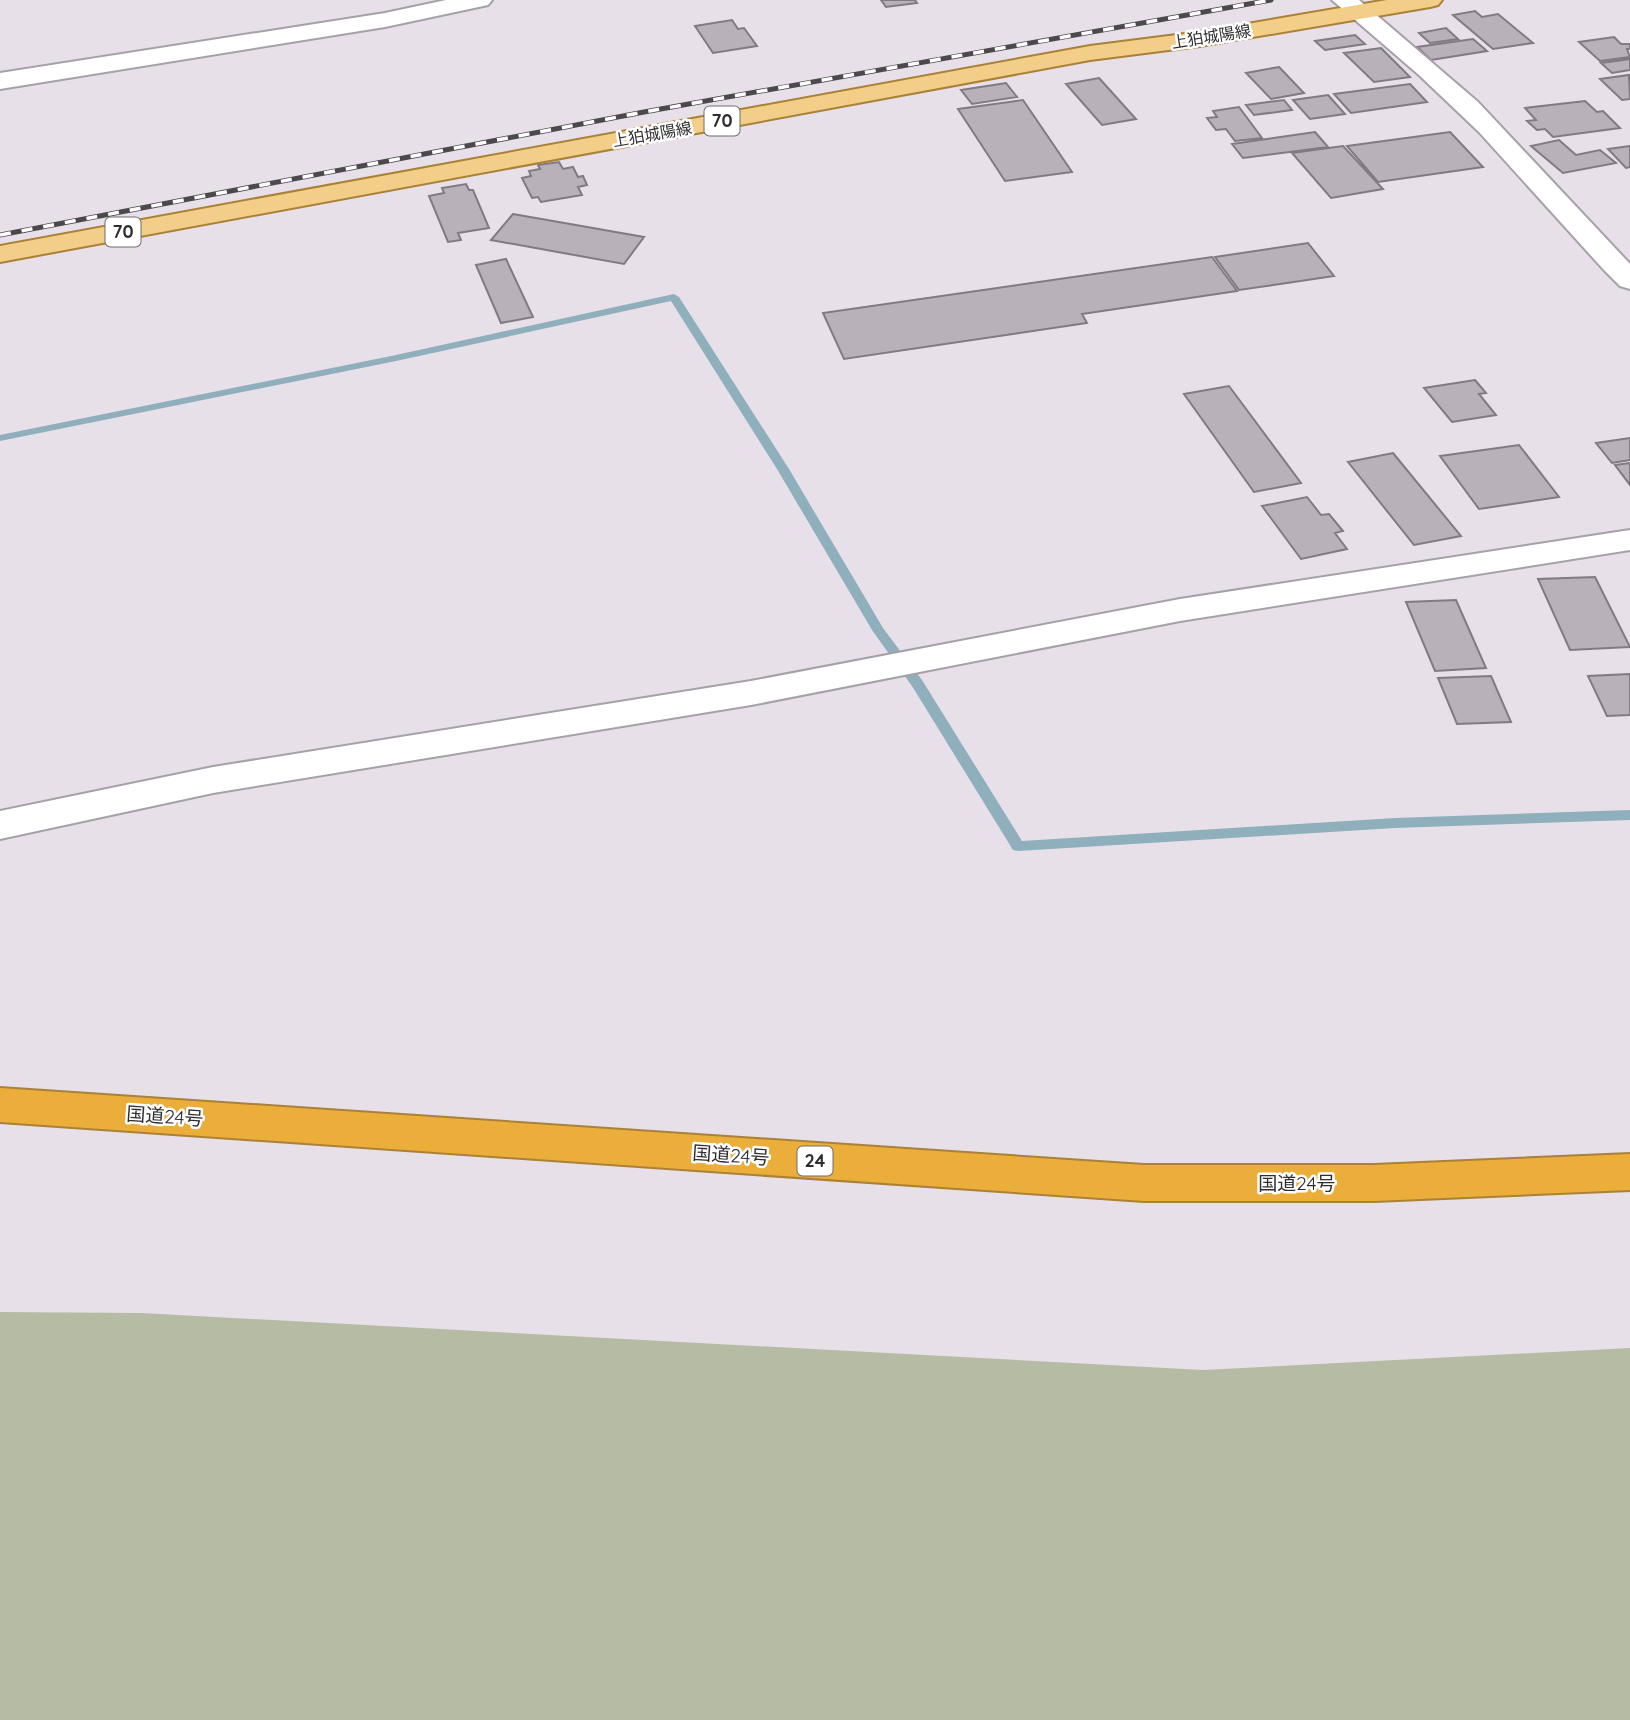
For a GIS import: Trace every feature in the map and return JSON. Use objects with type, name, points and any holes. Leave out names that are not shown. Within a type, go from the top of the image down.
[{"type":"highway","name":"国道24号","points":[[0,1105],[1144,1183],[1374,1183],[1630,1172]]},
{"type":"main road","name":"上狛城陽線","points":[[0,254],[1090,53],[1200,39],[1352,6],[1430,0]]},
{"type":"street","points":[[0,81],[385,20],[480,0]]},
{"type":"street","points":[[1352,6],[1398,44],[1506,145],[1601,253],[1630,281]]},
{"type":"street","points":[[0,825],[212,780],[751,693],[1180,610],[1630,540]]},
{"type":"green space","points":[[0,1312],[141,1313],[1203,1370],[1630,1348],[1630,1720],[0,1720]]},
{"type":"building","points":[[881,0],[915,0],[917,3],[886,7]]},
{"type":"building","points":[[1475,11],[1482,17],[1498,14],[1533,43],[1493,49],[1453,15]]},
{"type":"building","points":[[732,20],[738,29],[744,28],[757,46],[713,53],[695,26]]},
{"type":"building","points":[[1446,28],[1458,39],[1430,43],[1419,33]]},
{"type":"building","points":[[1355,35],[1365,44],[1325,50],[1315,41]]},
{"type":"building","points":[[1614,37],[1621,44],[1630,44],[1630,49],[1627,49],[1630,57],[1600,61],[1579,42]]},
{"type":"building","points":[[1473,39],[1487,51],[1431,60],[1417,47]]},
{"type":"building","points":[[1381,48],[1410,77],[1374,82],[1344,53]]},
{"type":"building","points":[[1630,59],[1630,70],[1612,73],[1601,63]]},
{"type":"building","points":[[1279,67],[1304,93],[1271,99],[1246,73]]},
{"type":"building","points":[[1629,75],[1630,99],[1622,100],[1600,79]]},
{"type":"building","points":[[1099,78],[1136,119],[1102,125],[1066,84]]},
{"type":"building","points":[[1006,83],[1017,97],[972,104],[961,90]]},
{"type":"building","points":[[1410,84],[1427,102],[1351,113],[1334,94]]},
{"type":"building","points":[[1328,95],[1345,114],[1310,119],[1293,100]]},
{"type":"building","points":[[1023,100],[1072,172],[1005,181],[958,109]]},
{"type":"building","points":[[1284,100],[1292,110],[1254,115],[1246,105]]},
{"type":"building","points":[[1585,101],[1597,112],[1603,111],[1620,128],[1553,137],[1545,129],[1537,130],[1527,121],[1536,120],[1525,108]]},
{"type":"building","points":[[1239,107],[1262,138],[1235,141],[1226,129],[1216,130],[1207,118],[1217,117],[1213,111]]},
{"type":"building","points":[[1315,132],[1328,147],[1243,158],[1232,144]]},
{"type":"building","points":[[1450,132],[1483,167],[1378,182],[1347,146]]},
{"type":"building","points":[[1559,140],[1576,155],[1600,150],[1616,163],[1563,173],[1531,146]]},
{"type":"building","points":[[1343,146],[1383,189],[1331,198],[1292,153]]},
{"type":"building","points":[[1630,146],[1630,167],[1626,168],[1608,149]]},
{"type":"building","points":[[559,162],[563,169],[573,167],[578,177],[583,176],[587,185],[578,187],[582,195],[541,202],[538,197],[532,198],[522,178],[531,176],[529,171],[540,169],[538,165]]},
{"type":"building","points":[[466,184],[469,190],[473,190],[489,228],[458,233],[461,240],[448,242],[429,196],[444,193],[442,188]]},
{"type":"building","points":[[513,214],[644,237],[624,264],[491,240]]},
{"type":"building","points":[[1308,243],[1334,276],[1239,290],[1215,257]]},
{"type":"building","points":[[1212,257],[1237,291],[1082,314],[1087,323],[844,359],[823,313]]},
{"type":"building","points":[[506,259],[533,317],[501,323],[476,265]]},
{"type":"building","points":[[1475,380],[1486,393],[1479,394],[1496,415],[1452,422],[1424,388]]},
{"type":"building","points":[[1229,386],[1301,483],[1254,492],[1184,394]]},
{"type":"building","points":[[1630,438],[1630,460],[1612,463],[1596,443]]},
{"type":"building","points":[[1519,445],[1559,497],[1479,509],[1440,456]]},
{"type":"building","points":[[1393,453],[1461,536],[1414,545],[1348,462]]},
{"type":"building","points":[[1630,463],[1630,485],[1615,465]]},
{"type":"building","points":[[1307,497],[1321,515],[1329,514],[1343,531],[1335,533],[1347,549],[1301,559],[1262,506]]},
{"type":"building","points":[[1595,577],[1630,647],[1570,650],[1538,579]]},
{"type":"building","points":[[1456,600],[1486,668],[1435,671],[1406,602]]},
{"type":"building","points":[[1630,674],[1630,715],[1607,716],[1588,676]]},
{"type":"building","points":[[1491,676],[1511,722],[1457,724],[1438,678]]},
{"type":"waterway","points":[[0,438],[396,358],[674,297],[783,469],[878,630],[917,683],[1018,846],[1395,823],[1630,815]]},
{"type":"railway","points":[[0,235],[644,112],[1271,0]]}]
